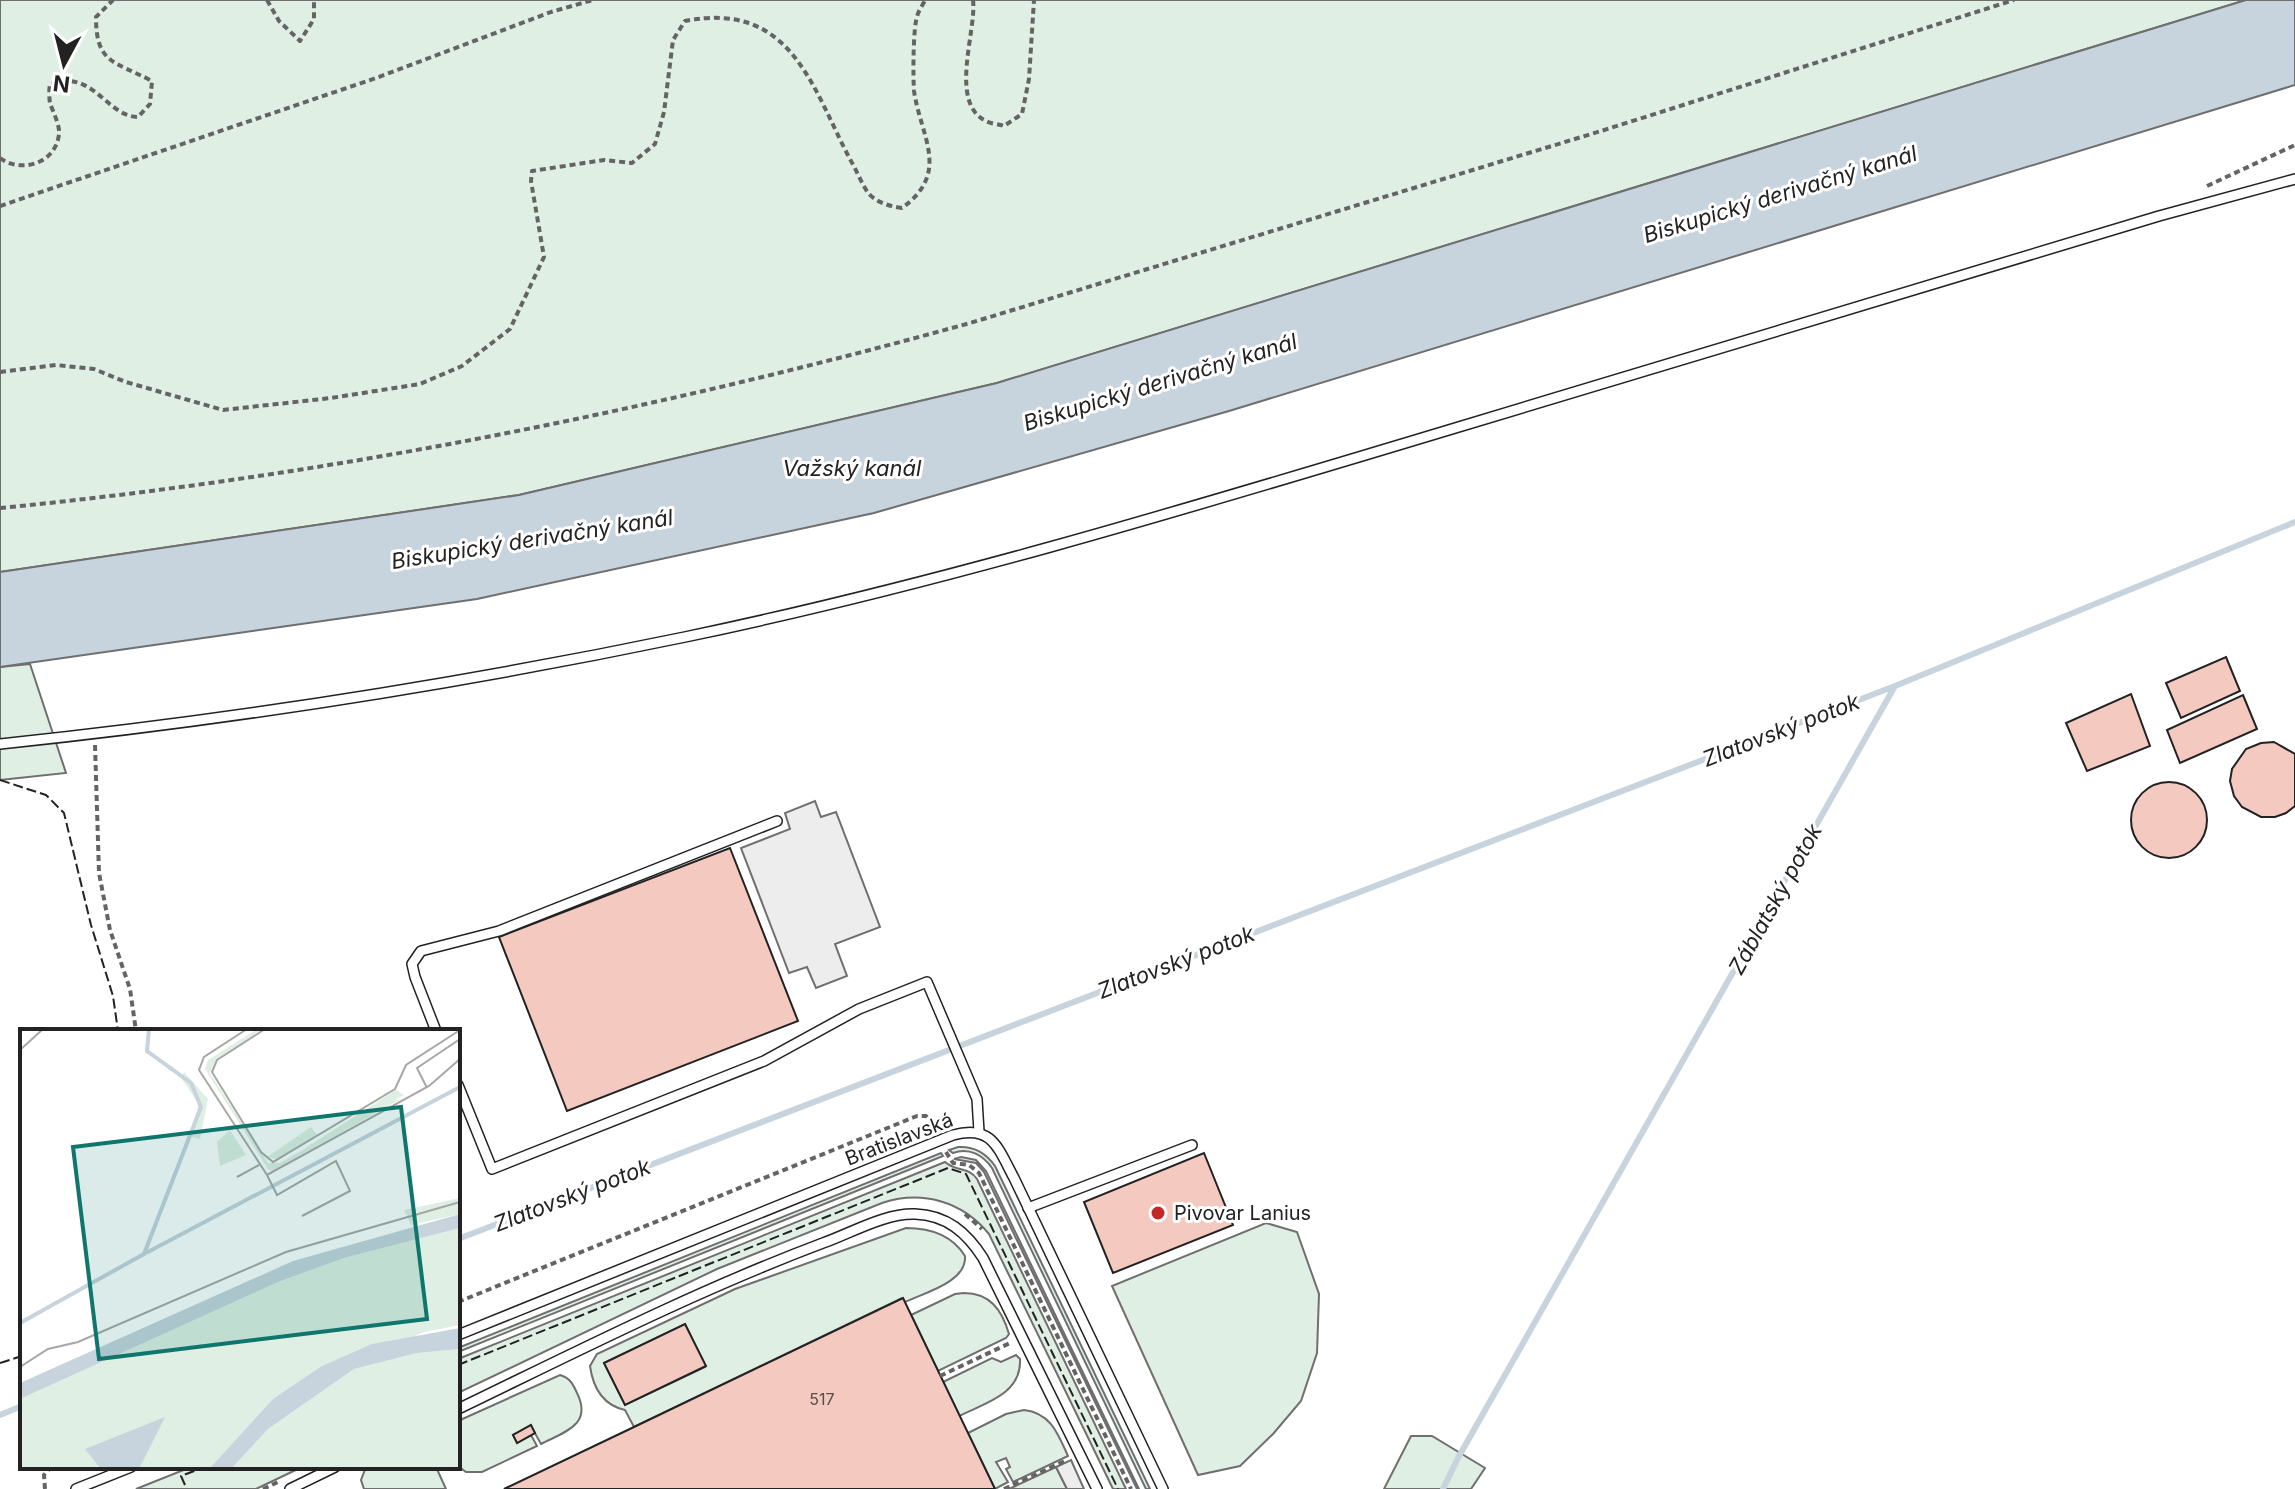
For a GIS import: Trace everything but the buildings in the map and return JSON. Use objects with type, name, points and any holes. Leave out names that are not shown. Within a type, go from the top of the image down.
[{"type":"lane","points":[[0,744],[231,717],[361,697],[687,636],[917,582],[1157,517],[2159,216],[2295,179]]},
{"type":"lane","points":[[435,1029],[412,964],[421,951],[499,931],[777,821]]},
{"type":"lane","points":[[460,1090],[492,1169],[764,1061],[859,1009],[927,982],[977,1099],[979,1132]]},
{"type":"lane","name":"Bratislavská","points":[[460,1334],[953,1135],[979,1132],[987,1135],[999,1149],[1163,1489]]},
{"type":"lane","points":[[1028,1208],[1192,1145]]},
{"type":"lane","points":[[460,1408],[733,1278],[903,1215],[915,1214],[942,1219],[962,1231],[983,1258],[1097,1489]]},
{"type":"lane","points":[[76,1489],[126,1469]]},
{"type":"lane","points":[[290,1489],[331,1469]]},
{"type":"path","points":[[0,158],[7,163],[30,166],[44,160],[53,151],[60,132],[49,100],[50,84],[71,81],[89,88],[127,117],[138,117],[150,104],[152,81],[104,56],[96,40],[96,17],[113,0]]},
{"type":"path","points":[[267,0],[279,21],[300,41],[314,19],[314,0]]},
{"type":"path","points":[[0,206],[376,78],[551,12],[593,0]]},
{"type":"path","points":[[0,372],[56,365],[94,369],[126,382],[223,410],[420,384],[462,366],[510,329],[544,257],[532,171],[604,160],[632,163],[655,144],[664,112],[673,40],[685,21],[707,15],[735,15],[756,23],[788,45],[813,80],[831,125],[869,193],[885,205],[902,208],[917,197],[927,182],[931,153],[914,90],[916,18],[925,0]]},
{"type":"path","points":[[973,0],[975,13],[966,58],[967,90],[972,107],[984,121],[1004,126],[1022,114],[1029,79],[1034,0]]},
{"type":"path","points":[[0,508],[314,468],[495,436],[876,349],[1601,131],[2014,0]]},
{"type":"path","points":[[2196,193],[2295,145]]},
{"type":"path","points":[[95,734],[99,873],[110,930],[130,989],[136,1029]]},
{"type":"path","points":[[460,1301],[912,1118],[926,1116],[935,1125]]},
{"type":"path","points":[[949,1158],[953,1163],[969,1165],[979,1173],[1131,1489]]},
{"type":"path","points":[[962,1212],[978,1224],[989,1238]]},
{"type":"path","points":[[940,1376],[1023,1337]]},
{"type":"path","points":[[1004,1489],[1079,1451]]},
{"type":"path","points":[[45,1489],[44,1475],[49,1469]]},
{"type":"green space","points":[[0,0],[2246,0],[997,383],[519,495],[0,572]]},
{"type":"green space","points":[[30,664],[66,773],[0,780],[0,667]]},
{"type":"green space","points":[[958,1147],[979,1151],[995,1166],[1150,1489],[1146,1489],[992,1168],[975,1153],[953,1153],[949,1150]]},
{"type":"green space","points":[[941,1153],[943,1156],[460,1351],[460,1347]]},
{"type":"green space","points":[[954,1159],[976,1160],[986,1171],[1139,1489],[984,1172],[976,1163]]},
{"type":"green space","points":[[945,1162],[970,1172],[977,1179],[1126,1489],[1113,1489],[989,1234],[967,1213],[926,1198],[882,1203],[717,1269],[460,1392],[460,1358]]},
{"type":"green space","points":[[1266,1223],[1297,1232],[1319,1294],[1317,1353],[1301,1401],[1273,1434],[1240,1466],[1198,1475],[1112,1286]]},
{"type":"green space","points":[[906,1228],[939,1234],[954,1243],[965,1256],[959,1273],[943,1285],[905,1302],[902,1298],[634,1427],[625,1410],[605,1400],[597,1388],[590,1366],[597,1354],[735,1289]],"holes":[[[685,1324],[705,1367],[625,1405],[604,1363]]]},
{"type":"green space","points":[[955,1294],[981,1296],[994,1304],[1009,1334],[938,1371],[911,1315]]},
{"type":"green space","points":[[1016,1355],[1020,1359],[1019,1371],[1008,1389],[959,1416],[943,1382],[992,1358],[1001,1362]]},
{"type":"green space","points":[[560,1375],[572,1384],[581,1404],[579,1420],[567,1431],[541,1444],[531,1426],[513,1435],[517,1442],[531,1435],[537,1446],[482,1472],[466,1472],[460,1468],[460,1420]]},
{"type":"green space","points":[[1024,1410],[1047,1420],[1068,1456],[1013,1482],[1006,1469],[1010,1467],[1006,1458],[996,1462],[1008,1482],[995,1489],[968,1433],[1006,1414]]},
{"type":"green space","points":[[1411,1436],[1432,1436],[1485,1468],[1471,1489],[1384,1489]]},
{"type":"green space","points":[[1056,1467],[1067,1489],[1009,1489]]},
{"type":"green space","points":[[186,1469],[298,1469],[256,1489],[136,1489]]},
{"type":"green space","points":[[365,1469],[437,1469],[446,1489],[364,1489],[361,1480]]},
{"type":"shaded area","points":[[815,801],[821,817],[836,812],[880,927],[835,944],[847,976],[816,988],[807,967],[789,973],[741,848],[790,829],[785,813]]},
{"type":"shaded area","points":[[1071,1460],[1084,1489],[1067,1489],[1056,1467]]},
{"type":"water","name":"Važský kanál","points":[[2246,0],[2295,0],[2295,85],[1229,411],[874,513],[477,599],[0,667],[0,572],[519,495],[997,383]]},
{"type":"waterway","name":"Záblatský potok","points":[[1443,1489],[1895,686],[2295,522]]},
{"type":"waterway","name":"Zlatovský potok","points":[[460,1238],[1895,686]]},
{"type":"waterway","name":"Zlatovský potok","points":[[0,1415],[20,1407]]},
{"type":"fence","points":[[0,780],[46,795],[64,813],[91,925],[113,996],[118,1029]]},
{"type":"fence","points":[[460,1364],[948,1168],[966,1174],[1118,1489]]},
{"type":"fence","points":[[0,1363],[20,1357]]},
{"type":"fence","points":[[185,1485],[181,1476],[200,1469]]},
{"type":"place","name":"Pivovar Lanius","points":[[1158,1213]]},
{"type":"water label","name":"Biskupický derivačný kanál","points":[[1780,194]]},
{"type":"water label","name":"Biskupický derivačný kanál","points":[[1160,382]]},
{"type":"water label","name":"Biskupický derivačný kanál","points":[[532,539]]}]
